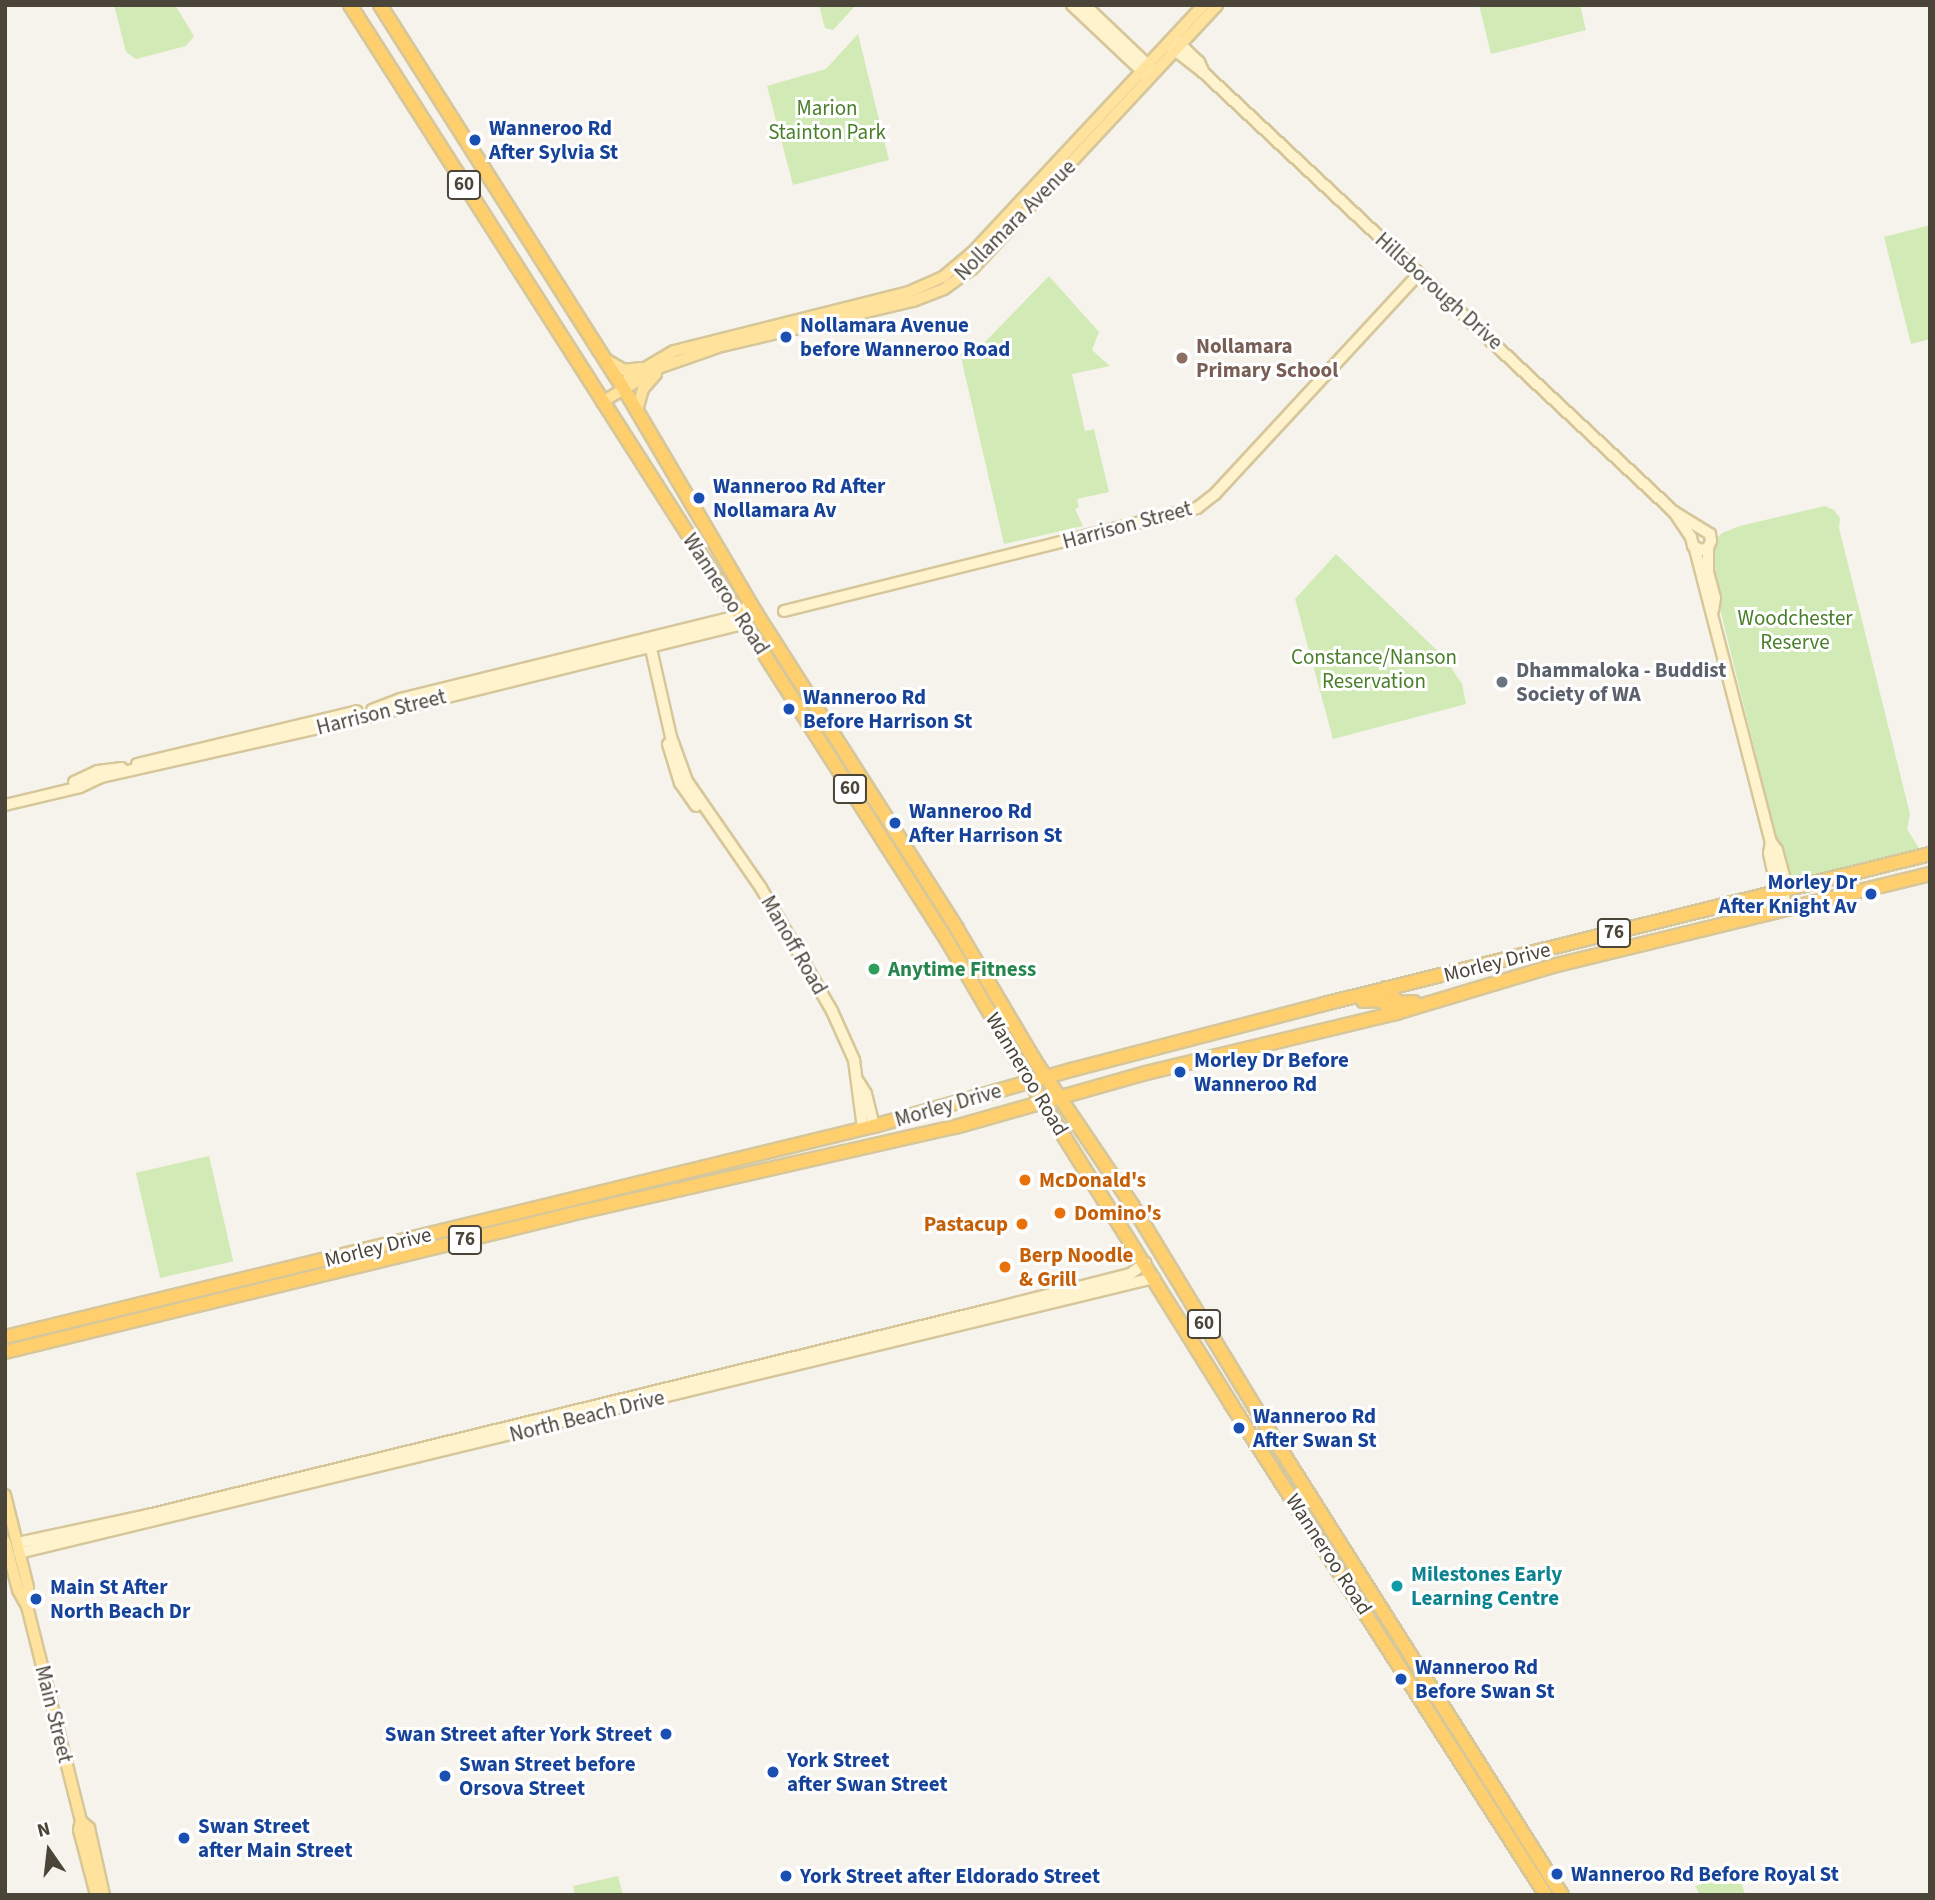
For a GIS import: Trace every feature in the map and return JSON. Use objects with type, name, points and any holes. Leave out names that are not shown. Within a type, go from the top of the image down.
[{"type":"highway","name":"Wanneroo Road","points":[[350,5],[948,942],[1030,1082],[1546,1895]]},
{"type":"highway","name":"Wanneroo Road","points":[[380,5],[637,410],[753,609],[1562,1895]]},
{"type":"highway","name":"Morley Drive","points":[[5,1337],[896,1120],[1332,1002],[1930,854]]},
{"type":"highway","name":"Morley Drive","points":[[5,1352],[584,1211],[954,1127],[1248,1047],[1396,1013],[1553,966],[1930,874]]},
{"type":"highway","points":[[1386,989],[1399,1003],[1455,995]]},
{"type":"highway","points":[[1332,1002],[1349,1004],[1380,1000],[1396,1013]]},
{"type":"highway","points":[[896,1120],[938,1113],[950,1118],[954,1127]]},
{"type":"main road","name":"Nollamara Avenue","points":[[600,399],[665,365],[718,347],[913,301],[944,289],[972,269],[1153,76],[1203,5]]},
{"type":"main road","name":"Nollamara Avenue","points":[[622,386],[645,367],[674,351],[909,292],[943,276],[973,252],[1144,67],[1175,45],[1217,5]]},
{"type":"main road","points":[[605,359],[624,370],[645,367]]},
{"type":"main road","points":[[637,410],[642,389],[665,365]]},
{"type":"main road","name":"Main Street","points":[[5,1495],[10,1549],[28,1587],[27,1606],[81,1821],[79,1830],[96,1895]]},
{"type":"main road","name":"Main Street","points":[[81,1821],[89,1828],[104,1895]]},
{"type":"street","points":[[1072,5],[1144,67]]},
{"type":"street","points":[[1085,5],[1153,76]]},
{"type":"street","name":"Hillsborough Drive","points":[[1175,45],[1199,62],[1203,72],[1674,512],[1700,529]]},
{"type":"street","name":"Harrison Street","points":[[784,611],[1197,508],[1216,494],[1419,274]]},
{"type":"street","name":"Hillsborough Drive","points":[[1674,512],[1691,537]]},
{"type":"street","points":[[1713,610],[1715,598],[1708,572],[1711,537],[1707,531],[1700,529],[1691,537],[1713,610],[1771,842],[1769,853],[1776,885],[1783,892],[1787,909]]},
{"type":"street","points":[[1695,549],[1708,548]]},
{"type":"street","name":"Harrison Street","points":[[5,805],[80,787],[101,777],[241,748],[647,643],[741,618],[753,609]]},
{"type":"street","name":"Harrison Street","points":[[5,798],[78,781],[97,771],[121,768],[378,708],[400,699],[647,643]]},
{"type":"street","name":"Manoff Road","points":[[647,643],[684,789],[712,820],[761,888],[795,945],[842,1032],[858,1081],[868,1127]]},
{"type":"street","name":"North Beach Drive","points":[[10,1549],[992,1309],[1130,1274],[1145,1263]]},
{"type":"street","name":"North Beach Drive","points":[[10,1549],[1154,1278]]},
{"type":"green space","points":[[114,5],[175,5],[194,36],[186,46],[136,59],[126,52]]},
{"type":"green space","points":[[819,5],[856,5],[833,30],[825,28]]},
{"type":"green space","points":[[1479,5],[1580,5],[1586,30],[1491,54]]},
{"type":"green space","name":"Marion Stainton Park","points":[[858,34],[889,160],[793,185],[767,86],[826,69]]},
{"type":"green space","points":[[1930,225],[1930,339],[1911,344],[1884,237]]},
{"type":"green space","points":[[1049,276],[1099,332],[1092,350],[1110,366],[1072,374],[1085,431],[1094,429],[1109,492],[1077,499],[1079,507],[1075,509],[1083,526],[1004,544],[960,353],[980,347]]},
{"type":"green space","name":"Woodchester Reserve","points":[[1825,506],[1834,510],[1840,518],[1839,528],[1910,814],[1907,829],[1920,850],[1800,880],[1787,875],[1784,869],[1709,564],[1713,543],[1722,533],[1740,526]]},
{"type":"green space","name":"Constance/Nanson Reservation","points":[[1336,554],[1444,657],[1462,684],[1466,704],[1333,739],[1295,599]]},
{"type":"green space","points":[[209,1156],[233,1261],[160,1278],[136,1173]]},
{"type":"green space","points":[[1739,1874],[1745,1895],[1700,1895],[1695,1886]]},
{"type":"green space","points":[[618,1876],[623,1895],[575,1895],[573,1886]]},
{"type":"place","name":"Wanneroo Rd After Sylvia St","points":[[475,140]]},
{"type":"place","name":"Nollamara Avenue before Wanneroo Road","points":[[786,337]]},
{"type":"place","name":"Nollamara Primary School","points":[[1182,358]]},
{"type":"place","name":"Wanneroo Rd After Nollamara Av","points":[[699,498]]},
{"type":"place","name":"Dhammaloka - Buddist Society of WA","points":[[1502,682]]},
{"type":"place","name":"Wanneroo Rd Before Harrison St","points":[[789,709]]},
{"type":"place","name":"Wanneroo Rd After Harrison St","points":[[895,823]]},
{"type":"place","name":"Morley Dr After Knight Av","points":[[1871,894]]},
{"type":"place","name":"Anytime Fitness","points":[[874,969]]},
{"type":"place","name":"Morley Dr Before Wanneroo Rd","points":[[1180,1072]]},
{"type":"place","name":"McDonald's","points":[[1025,1180]]},
{"type":"place","name":"Domino's","points":[[1060,1213]]},
{"type":"place","name":"Pastacup","points":[[1022,1224]]},
{"type":"place","name":"Berp Noodle & Grill","points":[[1005,1267]]},
{"type":"place","name":"Wanneroo Rd After Swan St","points":[[1239,1428]]},
{"type":"place","name":"Milestones Early Learning Centre","points":[[1397,1586]]},
{"type":"place","name":"Main St After North Beach Dr","points":[[36,1599]]},
{"type":"place","name":"Wanneroo Rd Before Swan St","points":[[1401,1679]]},
{"type":"place","name":"Swan Street after York Street","points":[[666,1734]]},
{"type":"place","name":"York Street after Swan Street","points":[[773,1772]]},
{"type":"place","name":"Swan Street before Orsova Street","points":[[445,1776]]},
{"type":"place","name":"Swan Street after Main Street","points":[[184,1838]]},
{"type":"place","name":"Wanneroo Rd Before Royal St","points":[[1557,1874]]},
{"type":"place","name":"York Street after Eldorado Street","points":[[786,1876]]}]
